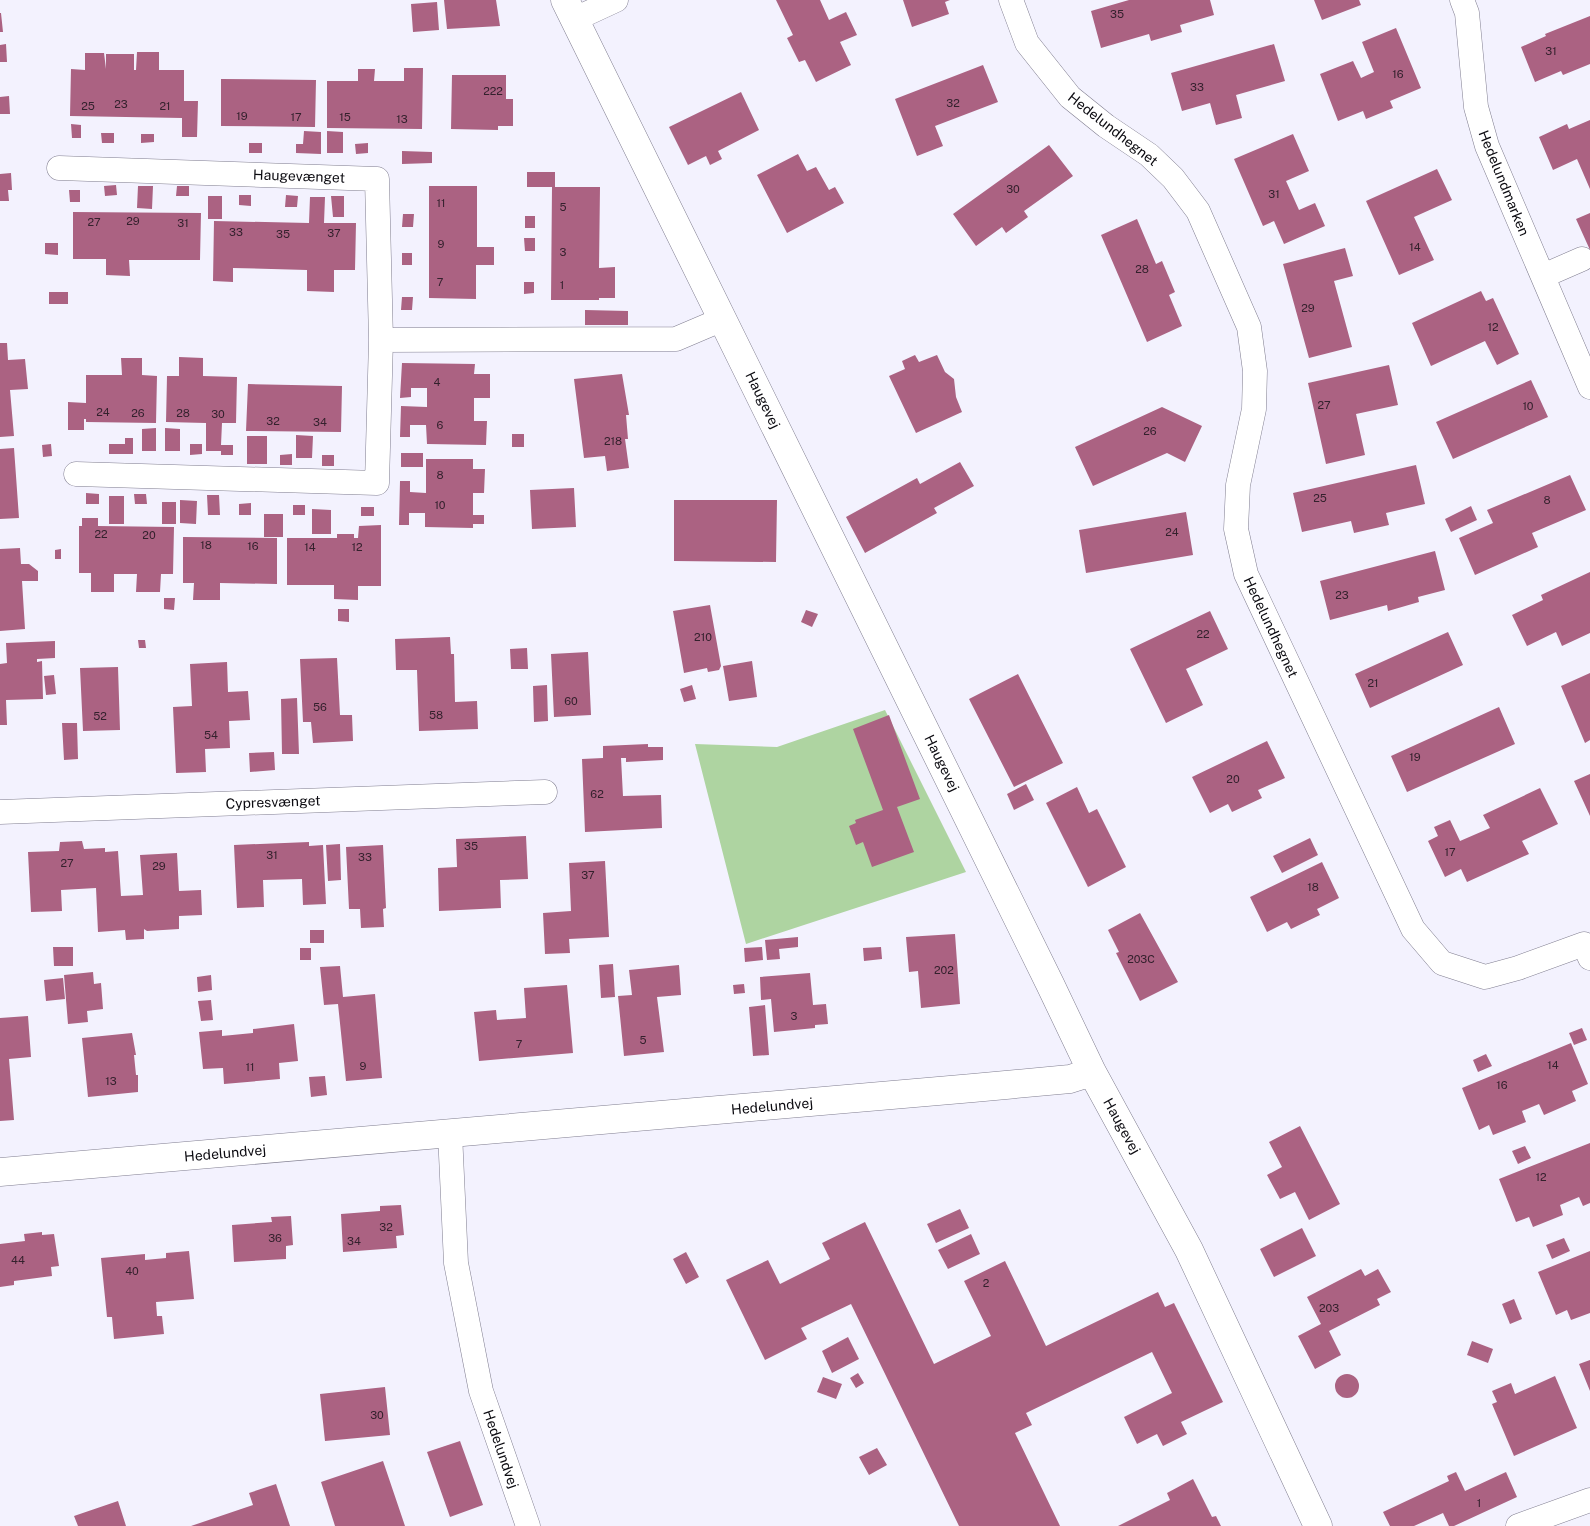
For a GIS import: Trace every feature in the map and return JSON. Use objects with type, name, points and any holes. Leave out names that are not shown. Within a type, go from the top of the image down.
[{"type":"street","points":[[570,10],[616,0]]},
{"type":"street","name":"Hedelundhegnet","points":[[1011,0],[1027,43],[1070,97],[1106,126],[1150,155],[1173,178],[1198,211],[1249,327],[1254,371],[1254,409],[1238,485],[1236,529],[1246,574],[1413,929],[1442,963],[1485,977],[1588,948]]},
{"type":"street","name":"Hedelundmarken","points":[[1462,0],[1467,13],[1476,108],[1484,136],[1590,387]]},
{"type":"street","name":"Haugevej","points":[[570,10],[1092,1072],[1189,1250],[1318,1526]]},
{"type":"street","name":"Haugevænget","points":[[59,168],[377,179],[381,340],[377,483],[76,474]]},
{"type":"street","points":[[1542,276],[1582,259]]},
{"type":"street","points":[[381,340],[676,339],[723,319]]},
{"type":"street","name":"Cypresvænget","points":[[0,812],[545,792]]},
{"type":"street","name":"Hedelundvej","points":[[0,1172],[1070,1079],[1092,1072]]},
{"type":"street","name":"Hedelundvej","points":[[450,1133],[456,1263],[480,1390],[528,1526]]},
{"type":"street","points":[[1518,1526],[1590,1500]]},
{"type":"green space","points":[[885,710],[966,872],[746,944],[695,744],[777,747]]},
{"type":"building","points":[[444,0],[496,0],[500,26],[447,29]]},
{"type":"building","points":[[776,0],[820,0],[829,20],[846,12],[857,35],[840,42],[851,65],[816,82],[805,60],[799,62],[787,38],[793,35]]},
{"type":"building","points":[[903,0],[950,0],[945,2],[949,14],[912,27]]},
{"type":"building","points":[[1129,0],[1210,0],[1214,15],[1180,25],[1182,32],[1151,41],[1149,34],[1101,48],[1091,11]]},
{"type":"building","points":[[1314,0],[1359,0],[1361,5],[1322,20]]},
{"type":"building","points":[[437,2],[439,30],[413,32],[411,4]]},
{"type":"building","points":[[1,13],[3,32],[0,32]]},
{"type":"building","points":[[1590,16],[1590,64],[1563,75],[1561,71],[1535,82],[1521,47],[1546,36],[1545,34]]},
{"type":"building","points":[[1396,28],[1421,88],[1390,101],[1393,108],[1366,119],[1363,111],[1338,121],[1320,74],[1353,61],[1361,78],[1374,72],[1362,42]]},
{"type":"building","points":[[6,44],[7,62],[0,62],[0,45]]},
{"type":"building","points":[[1274,44],[1285,81],[1236,95],[1242,118],[1216,125],[1210,103],[1182,111],[1171,73]]},
{"type":"building","points":[[137,52],[159,52],[159,70],[184,70],[184,101],[198,101],[197,137],[182,137],[182,118],[70,116],[71,69],[85,70],[85,53],[104,53],[106,69],[106,54],[134,54],[134,70],[136,70]]},
{"type":"building","points":[[983,65],[998,102],[935,126],[943,146],[917,156],[895,99]]},
{"type":"building","points":[[404,68],[423,68],[422,129],[327,128],[327,81],[358,81],[358,69],[375,69],[374,81],[404,81]]},
{"type":"building","points":[[452,75],[506,75],[506,99],[513,99],[513,126],[498,126],[498,130],[451,129]]},
{"type":"building","points":[[221,79],[316,80],[315,127],[221,126]]},
{"type":"building","points":[[741,92],[759,130],[718,151],[722,159],[710,165],[706,156],[688,165],[669,127]]},
{"type":"building","points":[[9,96],[10,114],[0,114],[0,97]]},
{"type":"building","points":[[1590,120],[1590,189],[1577,159],[1553,170],[1539,137],[1567,124],[1569,129]]},
{"type":"building","points":[[71,124],[81,125],[81,138],[72,138]]},
{"type":"building","points":[[304,131],[321,132],[321,154],[296,153],[296,144],[303,144]]},
{"type":"building","points":[[327,131],[343,132],[343,153],[327,153]]},
{"type":"building","points":[[101,133],[114,133],[114,143],[102,143]]},
{"type":"building","points":[[141,134],[154,134],[154,142],[141,143]]},
{"type":"building","points":[[1293,134],[1309,171],[1286,181],[1299,210],[1315,203],[1325,226],[1284,244],[1274,221],[1263,226],[1234,159]]},
{"type":"building","points":[[249,143],[262,143],[262,153],[249,153]]},
{"type":"building","points":[[368,143],[368,153],[356,154],[355,144]]},
{"type":"building","points":[[1049,145],[1073,176],[1024,211],[1028,217],[1006,233],[1002,227],[976,246],[953,214]]},
{"type":"building","points":[[402,151],[432,152],[432,163],[402,164]]},
{"type":"building","points":[[798,154],[807,171],[816,167],[829,190],[835,187],[844,203],[787,233],[757,175]]},
{"type":"building","points":[[1437,169],[1452,200],[1414,217],[1434,260],[1399,275],[1366,201]]},
{"type":"building","points":[[527,172],[555,172],[555,187],[600,187],[599,268],[615,267],[615,298],[551,300],[552,187],[527,187]]},
{"type":"building","points":[[11,173],[12,190],[8,190],[9,201],[0,201],[0,174]]},
{"type":"building","points":[[116,185],[117,195],[105,196],[104,186]]},
{"type":"building","points":[[138,186],[153,186],[152,209],[137,208]]},
{"type":"building","points":[[177,186],[189,186],[189,196],[176,196]]},
{"type":"building","points":[[429,186],[477,186],[477,247],[494,247],[494,265],[476,265],[476,299],[429,298]]},
{"type":"building","points":[[69,190],[80,190],[80,202],[70,202]]},
{"type":"building","points":[[239,195],[251,195],[251,206],[239,205]]},
{"type":"building","points":[[286,195],[298,196],[297,207],[285,207]]},
{"type":"building","points":[[208,196],[222,196],[222,219],[208,219]]},
{"type":"building","points":[[331,196],[344,196],[344,217],[333,217]]},
{"type":"building","points":[[310,197],[325,197],[324,223],[356,223],[355,270],[334,270],[334,292],[307,291],[307,270],[233,268],[233,282],[213,281],[214,221],[309,223]]},
{"type":"building","points":[[73,212],[201,213],[200,260],[129,260],[130,276],[106,275],[106,259],[73,259]]},
{"type":"building","points":[[1590,213],[1590,250],[1576,219]]},
{"type":"building","points":[[403,214],[414,214],[413,227],[402,227]]},
{"type":"building","points":[[525,216],[535,216],[535,228],[525,228]]},
{"type":"building","points":[[1137,219],[1156,264],[1162,261],[1175,292],[1169,295],[1182,326],[1147,342],[1101,235]]},
{"type":"building","points":[[524,238],[535,238],[535,251],[525,251]]},
{"type":"building","points":[[45,243],[58,243],[58,255],[45,254]]},
{"type":"building","points":[[1345,248],[1353,276],[1334,281],[1352,347],[1309,358],[1283,264]]},
{"type":"building","points":[[402,253],[412,253],[412,265],[402,265]]},
{"type":"building","points":[[524,282],[534,282],[534,293],[524,294]]},
{"type":"building","points":[[1481,291],[1486,301],[1493,298],[1519,354],[1497,365],[1485,341],[1431,366],[1412,323]]},
{"type":"building","points":[[49,292],[68,292],[68,304],[49,304]]},
{"type":"building","points":[[402,297],[413,297],[412,310],[401,310]]},
{"type":"building","points":[[585,310],[628,311],[628,325],[585,325]]},
{"type":"building","points":[[0,343],[7,343],[8,360],[25,359],[28,389],[10,390],[14,436],[0,437]]},
{"type":"building","points":[[915,355],[919,362],[937,355],[945,372],[954,379],[956,397],[962,412],[916,433],[889,376],[905,369],[902,361]]},
{"type":"building","points":[[179,357],[203,358],[203,376],[237,377],[236,423],[222,423],[221,445],[233,445],[233,455],[221,455],[221,451],[206,451],[206,423],[166,422],[167,376],[179,376]]},
{"type":"building","points":[[121,358],[142,358],[142,375],[157,376],[156,423],[86,422],[86,419],[84,419],[84,430],[68,430],[68,402],[86,403],[86,375],[122,375]]},
{"type":"building","points":[[402,363],[475,364],[474,374],[490,374],[490,398],[474,398],[474,421],[487,421],[486,445],[427,444],[426,425],[410,425],[410,437],[400,437],[401,406],[427,407],[427,388],[411,388],[411,397],[400,398]]},
{"type":"building","points":[[1389,365],[1398,405],[1356,414],[1365,455],[1326,464],[1308,383]]},
{"type":"building","points":[[622,374],[629,415],[626,415],[628,439],[625,439],[629,468],[607,471],[605,456],[584,458],[574,379]]},
{"type":"building","points":[[1531,380],[1548,417],[1453,459],[1436,422]]},
{"type":"building","points":[[248,384],[342,386],[341,432],[246,431]]},
{"type":"building","points":[[1162,407],[1202,426],[1185,462],[1167,453],[1093,486],[1075,447]]},
{"type":"building","points":[[156,428],[156,451],[142,451],[142,429]]},
{"type":"building","points":[[165,428],[180,429],[180,451],[165,451]]},
{"type":"building","points":[[512,434],[524,434],[524,447],[512,447]]},
{"type":"building","points":[[296,435],[313,436],[312,458],[296,458]]},
{"type":"building","points":[[247,436],[267,436],[267,464],[247,464]]},
{"type":"building","points":[[125,438],[133,438],[133,454],[109,454],[109,444],[125,444]]},
{"type":"building","points":[[51,444],[52,456],[43,457],[42,445]]},
{"type":"building","points":[[190,444],[202,444],[202,454],[190,455]]},
{"type":"building","points":[[14,448],[19,518],[0,519],[0,449]]},
{"type":"building","points":[[401,453],[423,453],[423,467],[401,467]]},
{"type":"building","points":[[292,454],[292,465],[280,465],[280,455]]},
{"type":"building","points":[[322,455],[334,455],[334,466],[322,466]]},
{"type":"building","points":[[426,459],[473,459],[473,469],[485,469],[484,493],[473,493],[473,515],[484,515],[484,524],[473,524],[473,528],[425,527],[425,513],[409,513],[409,525],[399,525],[400,481],[410,481],[410,492],[426,493]]},
{"type":"building","points":[[960,462],[974,486],[934,508],[937,513],[865,553],[846,517],[917,478],[920,484]]},
{"type":"building","points":[[1416,465],[1425,504],[1386,513],[1389,525],[1354,533],[1351,521],[1302,532],[1293,493]]},
{"type":"building","points":[[1570,475],[1586,510],[1532,533],[1538,547],[1475,575],[1459,538],[1493,523],[1487,510]]},
{"type":"building","points":[[574,488],[576,527],[532,529],[530,490]]},
{"type":"building","points":[[86,493],[99,494],[99,504],[86,504]]},
{"type":"building","points":[[134,494],[146,494],[147,504],[135,504]]},
{"type":"building","points":[[207,495],[219,495],[220,515],[208,515]]},
{"type":"building","points":[[109,496],[124,496],[124,524],[109,524]]},
{"type":"building","points":[[180,500],[197,501],[196,524],[180,523]]},
{"type":"building","points":[[674,500],[777,500],[776,562],[674,561]]},
{"type":"building","points":[[162,502],[176,502],[176,524],[162,524]]},
{"type":"building","points":[[251,503],[251,515],[239,515],[239,504]]},
{"type":"building","points":[[293,505],[305,505],[305,515],[293,515]]},
{"type":"building","points":[[1471,506],[1477,520],[1451,532],[1445,519]]},
{"type":"building","points":[[361,507],[374,507],[374,516],[361,516]]},
{"type":"building","points":[[312,509],[331,510],[331,534],[312,534]]},
{"type":"building","points":[[1186,512],[1193,555],[1086,573],[1079,530]]},
{"type":"building","points":[[264,514],[283,514],[283,537],[264,537]]},
{"type":"building","points":[[82,518],[98,518],[98,526],[174,527],[173,574],[161,574],[160,592],[136,592],[137,574],[114,574],[114,592],[91,592],[91,573],[79,573],[79,526],[82,526]]},
{"type":"building","points":[[381,525],[381,586],[358,586],[358,600],[334,599],[334,585],[287,585],[287,538],[337,538],[337,534],[354,534],[354,538],[358,538],[359,526]]},
{"type":"building","points":[[183,537],[277,538],[277,584],[220,583],[220,600],[193,600],[194,583],[183,583]]},
{"type":"building","points":[[20,548],[21,564],[29,564],[38,571],[38,581],[22,581],[25,629],[0,631],[0,549]]},
{"type":"building","points":[[61,549],[61,559],[55,559],[55,550]]},
{"type":"building","points":[[1435,551],[1445,590],[1418,597],[1419,602],[1388,611],[1387,605],[1330,620],[1320,581]]},
{"type":"building","points":[[1590,572],[1590,633],[1562,646],[1556,632],[1527,646],[1512,615],[1543,600],[1541,595]]},
{"type":"building","points":[[164,598],[175,598],[174,610],[164,609]]},
{"type":"building","points":[[710,605],[721,666],[719,670],[708,672],[707,668],[684,673],[673,611]]},
{"type":"building","points":[[338,609],[349,609],[349,622],[338,621]]},
{"type":"building","points":[[806,610],[818,614],[812,627],[801,622]]},
{"type":"building","points":[[1210,611],[1228,649],[1186,669],[1203,705],[1166,723],[1130,649]]},
{"type":"building","points":[[1448,632],[1463,665],[1370,708],[1355,674]]},
{"type":"building","points":[[450,637],[451,654],[454,654],[455,702],[477,701],[478,729],[419,731],[417,670],[396,670],[395,639]]},
{"type":"building","points":[[138,640],[145,640],[146,648],[139,648]]},
{"type":"building","points":[[55,641],[55,658],[37,659],[37,662],[42,661],[43,699],[6,700],[7,725],[0,725],[0,664],[7,663],[6,643]]},
{"type":"building","points":[[527,648],[528,669],[511,669],[510,649]]},
{"type":"building","points":[[588,652],[591,715],[554,717],[551,654]]},
{"type":"building","points":[[337,658],[340,715],[352,715],[353,741],[313,743],[311,722],[303,722],[300,659]]},
{"type":"building","points":[[752,661],[757,697],[729,701],[723,666]]},
{"type":"building","points":[[227,662],[228,692],[248,691],[250,720],[229,721],[230,748],[205,749],[206,772],[176,773],[173,707],[192,706],[190,664]]},
{"type":"building","points":[[118,667],[120,730],[83,731],[80,668]]},
{"type":"building","points":[[1590,673],[1590,740],[1585,743],[1561,686]]},
{"type":"building","points":[[1018,674],[1063,763],[1014,787],[969,699]]},
{"type":"building","points":[[54,675],[56,694],[46,695],[44,676]]},
{"type":"building","points":[[547,685],[548,721],[534,722],[533,686]]},
{"type":"building","points":[[692,685],[696,699],[684,702],[680,689]]},
{"type":"building","points":[[297,698],[299,754],[282,754],[281,699]]},
{"type":"building","points":[[1499,707],[1515,744],[1407,792],[1391,756]]},
{"type":"building","points":[[889,715],[920,799],[897,807],[914,852],[872,867],[863,842],[856,845],[849,826],[856,823],[855,820],[883,810],[853,729]]},
{"type":"building","points":[[62,723],[77,723],[78,759],[64,760]]},
{"type":"building","points":[[1267,741],[1285,778],[1258,790],[1262,798],[1232,812],[1228,804],[1210,813],[1192,777]]},
{"type":"building","points":[[648,744],[648,747],[663,747],[663,760],[626,762],[626,758],[621,758],[623,796],[661,795],[662,828],[585,832],[582,759],[603,758],[603,746]]},
{"type":"building","points":[[274,752],[275,770],[250,772],[249,753]]},
{"type":"building","points":[[1590,774],[1590,816],[1574,781]]},
{"type":"building","points":[[1026,784],[1034,800],[1014,810],[1007,794]]},
{"type":"building","points":[[1077,787],[1089,813],[1097,809],[1126,867],[1088,887],[1046,803]]},
{"type":"building","points":[[1540,788],[1558,824],[1522,841],[1529,854],[1467,882],[1461,869],[1445,877],[1428,841],[1438,836],[1434,827],[1450,820],[1460,841],[1490,828],[1483,815]]},
{"type":"building","points":[[526,836],[528,879],[500,880],[501,908],[439,911],[438,868],[457,867],[456,839]]},
{"type":"building","points":[[1310,838],[1318,855],[1282,873],[1273,856]]},
{"type":"building","points":[[82,841],[84,849],[105,848],[105,852],[118,851],[121,896],[143,895],[140,855],[177,853],[179,891],[201,890],[202,915],[179,916],[179,929],[147,931],[144,929],[144,939],[126,940],[125,930],[98,932],[96,888],[61,890],[62,911],[31,912],[28,852],[59,851],[60,842]]},
{"type":"building","points":[[309,842],[309,846],[323,845],[326,904],[303,905],[302,879],[263,880],[264,907],[237,908],[234,845]]},
{"type":"building","points":[[340,844],[341,880],[328,881],[326,845]]},
{"type":"building","points":[[383,845],[386,908],[383,909],[384,927],[361,928],[360,909],[349,909],[346,847]]},
{"type":"building","points":[[605,861],[609,937],[569,939],[570,953],[545,954],[543,913],[571,911],[569,863]]},
{"type":"building","points":[[1322,862],[1339,898],[1317,909],[1320,915],[1291,929],[1287,922],[1267,932],[1250,897]]},
{"type":"building","points":[[1140,913],[1178,982],[1140,1001],[1116,953],[1119,952],[1108,930]]},
{"type":"building","points":[[310,930],[324,930],[324,943],[310,943]]},
{"type":"building","points":[[955,934],[960,1004],[921,1008],[918,971],[909,972],[906,937]]},
{"type":"building","points":[[798,937],[798,947],[779,949],[780,959],[767,960],[765,940]]},
{"type":"building","points":[[53,947],[73,947],[73,966],[54,966]]},
{"type":"building","points":[[762,947],[763,960],[745,962],[744,948]]},
{"type":"building","points":[[881,947],[882,959],[864,961],[863,948]]},
{"type":"building","points":[[300,948],[311,948],[311,960],[300,960]]},
{"type":"building","points":[[613,964],[615,997],[601,998],[599,965]]},
{"type":"building","points":[[679,965],[681,995],[657,997],[664,1052],[624,1056],[618,996],[632,995],[629,970]]},
{"type":"building","points":[[340,966],[343,997],[375,994],[382,1078],[346,1081],[338,1004],[324,1005],[320,967]]},
{"type":"building","points":[[93,972],[94,984],[101,983],[103,1009],[87,1011],[88,1022],[68,1024],[64,975]]},
{"type":"building","points":[[810,973],[813,1005],[826,1004],[828,1024],[815,1025],[815,1028],[774,1032],[771,999],[761,1000],[760,977]]},
{"type":"building","points":[[211,975],[212,990],[198,992],[197,977]]},
{"type":"building","points":[[63,978],[65,999],[46,1001],[44,980]]},
{"type":"building","points":[[744,984],[745,993],[734,994],[733,985]]},
{"type":"building","points":[[567,985],[573,1053],[479,1061],[474,1012],[496,1010],[497,1020],[526,1018],[524,988]]},
{"type":"building","points":[[211,1000],[213,1020],[201,1021],[198,1001]]},
{"type":"building","points":[[765,1005],[769,1055],[753,1056],[749,1007]]},
{"type":"building","points":[[28,1016],[31,1057],[9,1059],[14,1120],[0,1121],[0,1018]]},
{"type":"building","points":[[294,1024],[298,1061],[279,1063],[280,1079],[224,1084],[223,1068],[203,1069],[199,1032],[222,1030],[222,1036],[253,1033],[253,1029]]},
{"type":"building","points":[[1582,1028],[1587,1040],[1574,1045],[1569,1033]]},
{"type":"building","points":[[132,1033],[136,1055],[134,1055],[136,1075],[138,1075],[138,1092],[88,1097],[82,1038]]},
{"type":"building","points":[[1571,1043],[1588,1084],[1572,1091],[1576,1101],[1544,1115],[1539,1104],[1522,1111],[1526,1122],[1493,1135],[1489,1125],[1479,1130],[1462,1088]]},
{"type":"building","points":[[1486,1054],[1492,1066],[1478,1072],[1473,1060]]},
{"type":"building","points":[[325,1076],[327,1095],[311,1097],[309,1077]]},
{"type":"building","points":[[1300,1126],[1340,1204],[1309,1220],[1295,1192],[1280,1199],[1267,1175],[1282,1167],[1269,1142]]},
{"type":"building","points":[[1590,1143],[1590,1203],[1583,1206],[1579,1197],[1560,1205],[1563,1215],[1533,1227],[1529,1217],[1516,1222],[1499,1179]]},
{"type":"building","points":[[1525,1146],[1531,1158],[1518,1164],[1512,1151]]},
{"type":"building","points":[[401,1205],[404,1235],[396,1236],[397,1248],[343,1252],[341,1214],[380,1211],[380,1206]]},
{"type":"building","points":[[960,1209],[969,1228],[936,1243],[927,1224]]},
{"type":"building","points":[[291,1216],[293,1245],[286,1246],[286,1259],[234,1262],[232,1225],[272,1222],[271,1217]]},
{"type":"building","points":[[865,1222],[934,1364],[991,1336],[964,1281],[1005,1261],[1046,1346],[1158,1292],[1165,1307],[1174,1303],[1223,1402],[1181,1422],[1187,1434],[1163,1446],[1157,1434],[1137,1444],[1124,1417],[1172,1393],[1152,1352],[1026,1413],[1032,1425],[1015,1433],[1060,1526],[959,1526],[851,1304],[801,1328],[807,1339],[765,1360],[726,1280],[768,1260],[780,1284],[830,1259],[822,1243]]},
{"type":"building","points":[[1302,1228],[1316,1256],[1274,1277],[1260,1249]]},
{"type":"building","points":[[42,1232],[42,1235],[54,1234],[59,1266],[51,1267],[52,1276],[14,1281],[14,1285],[0,1287],[0,1244],[25,1241],[24,1234]]},
{"type":"building","points":[[971,1234],[980,1254],[948,1269],[938,1250]]},
{"type":"building","points":[[1564,1238],[1570,1251],[1552,1259],[1546,1245]]},
{"type":"building","points":[[189,1251],[194,1299],[156,1302],[157,1316],[162,1316],[164,1334],[114,1339],[112,1317],[107,1317],[101,1258],[145,1254],[145,1260],[166,1258],[166,1253]]},
{"type":"building","points":[[1590,1251],[1590,1313],[1571,1320],[1567,1310],[1556,1315],[1538,1272]]},
{"type":"building","points":[[686,1252],[699,1277],[686,1284],[673,1259]]},
{"type":"building","points":[[1361,1269],[1365,1276],[1378,1269],[1391,1292],[1377,1299],[1380,1305],[1329,1331],[1341,1355],[1315,1369],[1298,1336],[1321,1324],[1307,1297]]},
{"type":"building","points":[[1514,1299],[1522,1319],[1510,1324],[1502,1304]]},
{"type":"building","points":[[848,1337],[859,1359],[832,1373],[822,1351]]},
{"type":"building","points":[[1472,1341],[1493,1349],[1488,1363],[1467,1355]]},
{"type":"building","points":[[1590,1360],[1590,1391],[1579,1364]]},
{"type":"building","points":[[858,1373],[864,1383],[856,1388],[850,1378]]},
{"type":"building","points":[[1347,1374],[1356,1377],[1359,1386],[1356,1395],[1347,1398],[1338,1395],[1335,1386],[1338,1377]]},
{"type":"building","points":[[1555,1376],[1577,1428],[1514,1456],[1492,1404],[1497,1402],[1492,1391],[1511,1383],[1515,1394]]},
{"type":"building","points":[[823,1377],[842,1384],[836,1399],[817,1392]]},
{"type":"building","points":[[385,1387],[390,1435],[325,1441],[320,1394]]},
{"type":"building","points":[[460,1441],[483,1505],[450,1517],[427,1452]]},
{"type":"building","points":[[877,1448],[887,1465],[869,1475],[859,1457]]},
{"type":"building","points":[[383,1461],[405,1526],[335,1526],[321,1482]]},
{"type":"building","points":[[1456,1472],[1465,1491],[1506,1472],[1517,1497],[1454,1526],[1449,1526],[1443,1513],[1414,1526],[1390,1526],[1383,1512],[1449,1481],[1447,1476]]},
{"type":"building","points":[[1193,1479],[1212,1517],[1216,1516],[1221,1526],[1118,1526],[1170,1500],[1167,1493]]},
{"type":"building","points":[[276,1484],[290,1526],[191,1526],[253,1505],[249,1493]]},
{"type":"building","points":[[118,1501],[126,1526],[78,1526],[74,1516]]}]
